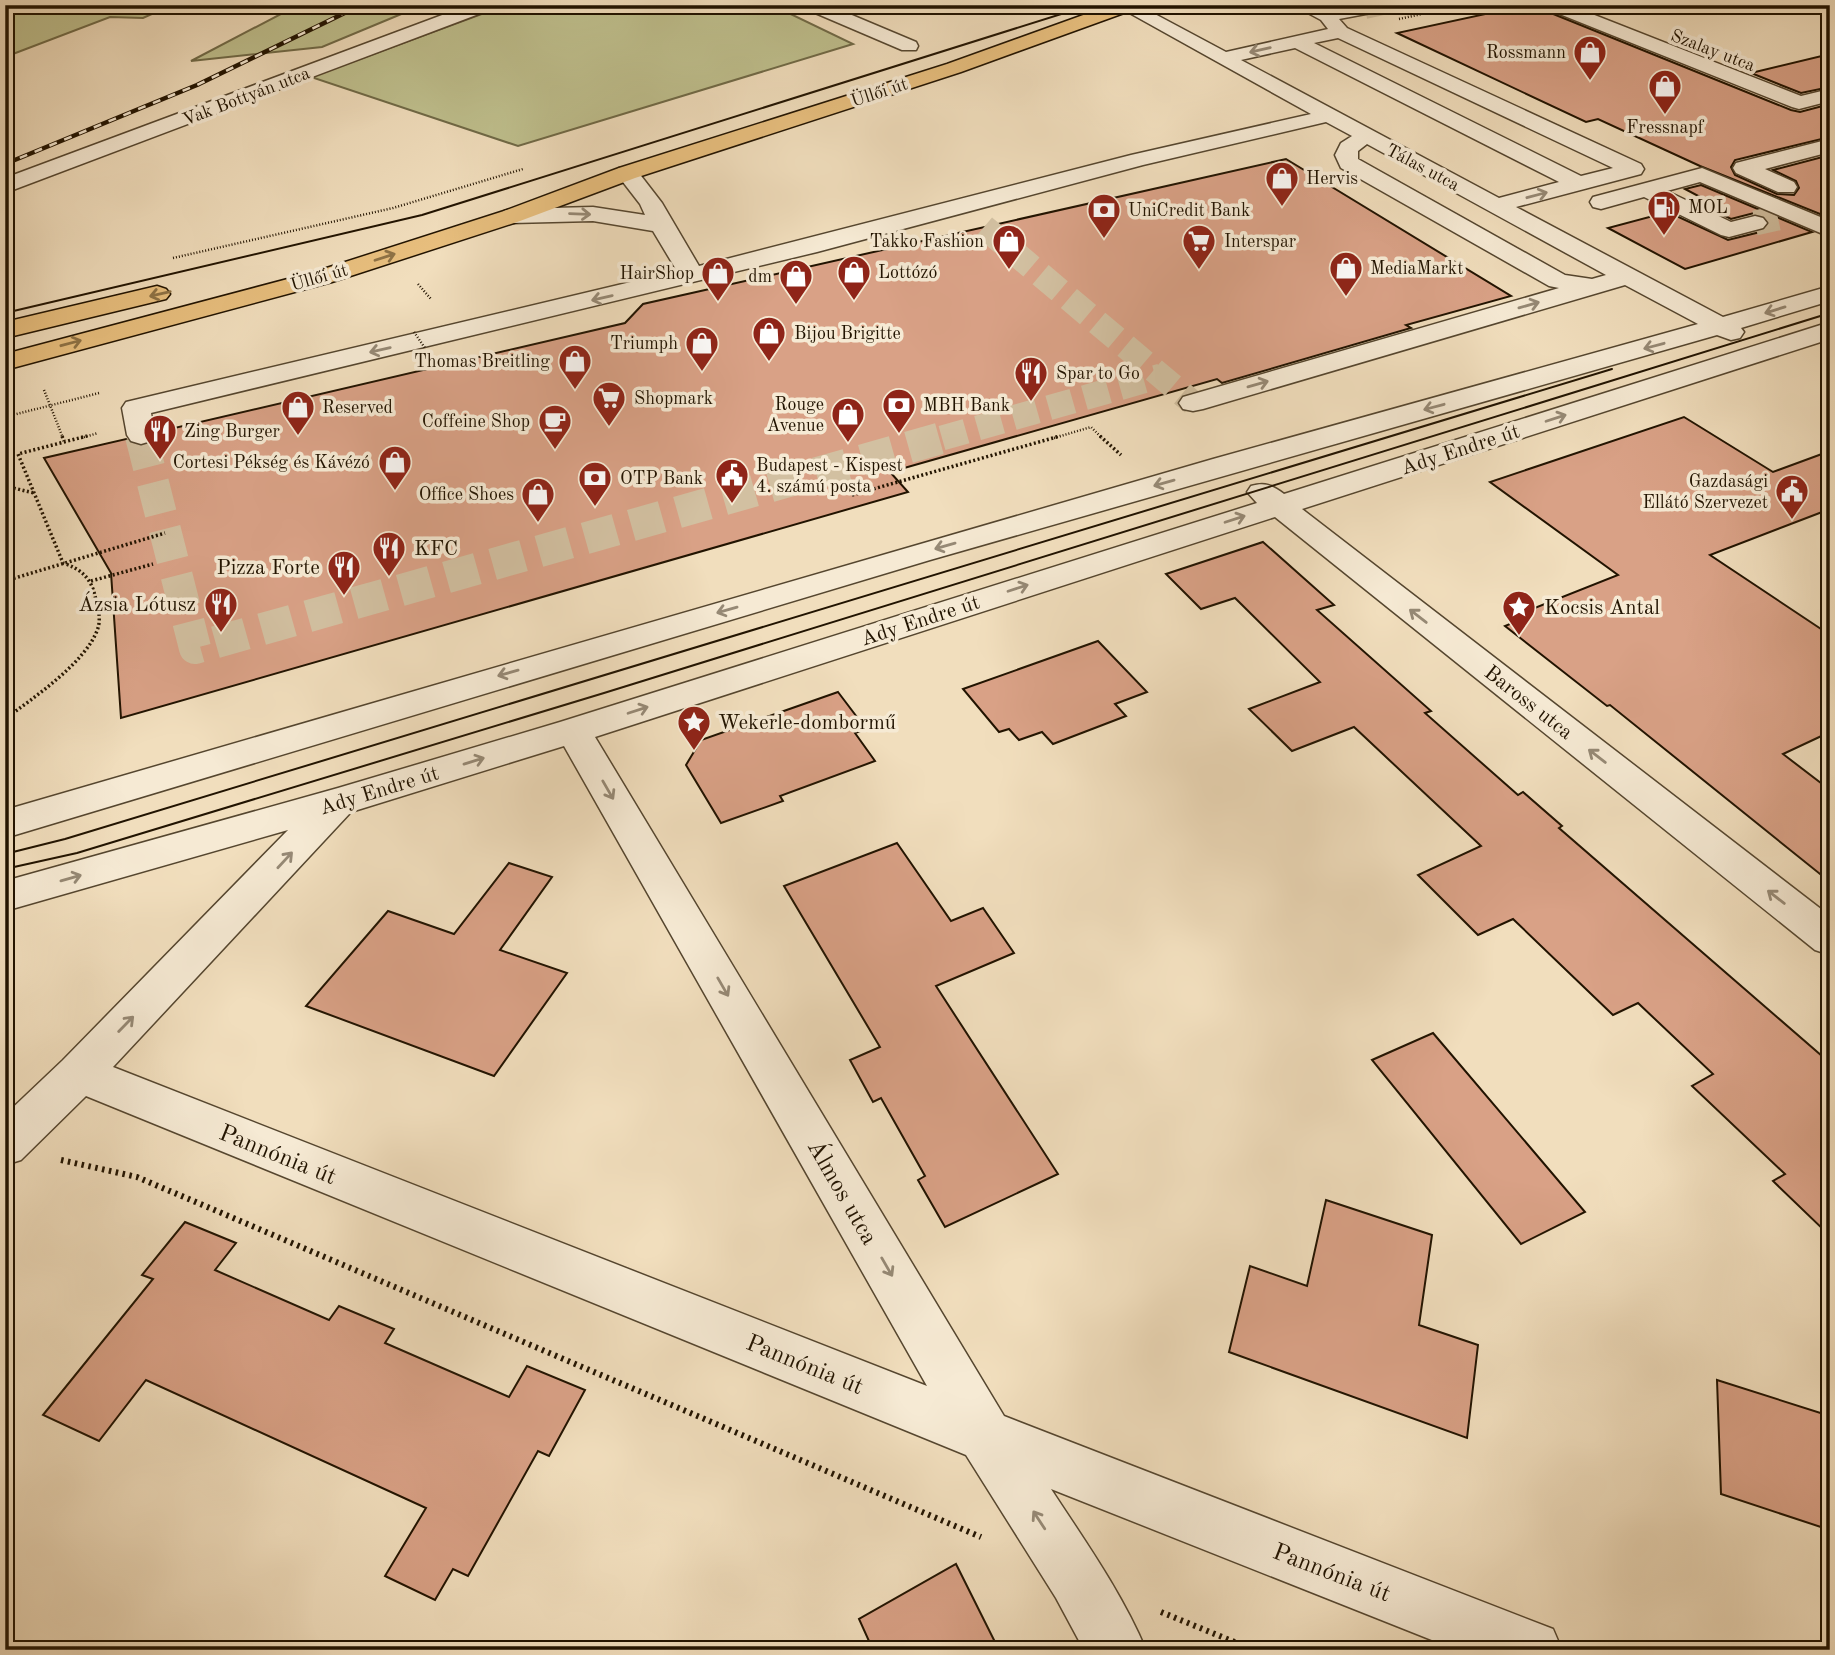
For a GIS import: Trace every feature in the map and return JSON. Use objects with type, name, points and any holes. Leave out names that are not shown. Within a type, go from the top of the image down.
[{"type":"main road","name":"Üllői út","points":[[5,362],[323,277],[512,216],[627,173],[954,68],[1127,6]]},
{"type":"main road","name":"Üllői út","points":[[242,274],[627,173]]},
{"type":"main road","points":[[5,330],[176,290]]},
{"type":"street","name":"Vak Bottyán utca","points":[[5,186],[486,5]]},
{"type":"street","points":[[812,5],[909,46]]},
{"type":"street","points":[[1303,5],[1327,16],[1340,32],[1633,169],[1582,195]]},
{"type":"street","points":[[1553,5],[1799,103],[1830,95]]},
{"type":"street","name":"Szalay utca","points":[[1597,5],[1830,95]]},
{"type":"street","name":"Tálas utca","points":[[1127,6],[1720,328],[1749,337],[1784,342]]},
{"type":"street","points":[[1327,16],[1365,9]]},
{"type":"street","points":[[1223,59],[1340,32]]},
{"type":"street","points":[[1297,42],[1582,195]]},
{"type":"street","points":[[138,422],[692,275],[962,208],[1139,160],[1327,116]]},
{"type":"street","points":[[1365,136],[1349,148],[1346,155],[1349,163],[1558,281],[1592,286]]},
{"type":"street","points":[[1805,196],[1744,168],[1830,145]]},
{"type":"street","points":[[627,173],[651,203],[661,225],[692,275]]},
{"type":"street","points":[[1494,206],[1647,190],[1702,175],[1784,216],[1830,230]]},
{"type":"street","points":[[1647,190],[1729,230],[1755,223]]},
{"type":"street","points":[[1423,205],[1469,192]]},
{"type":"street","points":[[962,208],[984,227]]},
{"type":"street","points":[[1524,222],[1558,213]]},
{"type":"street","points":[[512,216],[593,214],[661,225]]},
{"type":"street","points":[[1193,403],[1625,277]]},
{"type":"street","points":[[5,824],[466,685],[1229,464],[1720,328],[1830,293]]},
{"type":"street","points":[[1720,328],[1731,343],[1735,359]]},
{"type":"street","name":"Ady Endre út","points":[[5,897],[338,802],[573,731],[1374,476],[1784,342],[1830,330]]},
{"type":"street","name":"Baross utca","points":[[1229,464],[1830,939]]},
{"type":"street","name":"Álmos utca","points":[[573,731],[985,1436],[1076,1578],[1115,1650]]},
{"type":"street","points":[[5,1145],[79,1073],[338,802]]},
{"type":"street","name":"Pannónia út","points":[[79,1073],[985,1436],[1532,1650]]},
{"type":"path","points":[[164,260],[393,208],[531,167]]},
{"type":"path","points":[[414,332],[425,348]]},
{"type":"path","points":[[41,382],[64,442]]},
{"type":"path","points":[[5,719],[56,678],[93,642],[99,626],[92,581],[81,570],[63,563],[18,454],[138,422]]},
{"type":"path","points":[[852,495],[1091,427],[1121,455]]},
{"type":"path","points":[[5,486],[34,493]]},
{"type":"path","points":[[5,580],[166,533]]},
{"type":"path","points":[[92,581],[153,564]]},
{"type":"path","points":[[50,1158],[138,1177],[986,1539]]},
{"type":"green space","points":[[5,5],[172,5],[143,18],[110,17],[5,57]]},
{"type":"green space","points":[[298,5],[423,5],[322,47],[191,61]]},
{"type":"green space","points":[[506,5],[772,5],[853,44],[518,146],[311,77]]},
{"type":"building","points":[[1527,5],[1538,5],[1546,11],[1791,110],[1800,112],[1830,104],[1830,137],[1735,160],[1731,167],[1735,175],[1777,194],[1794,195],[1799,188],[1796,181],[1773,170],[1830,155],[1830,218],[1700,166],[1598,119],[1586,122],[1397,33]]},
{"type":"building","points":[[1830,54],[1830,87],[1801,93],[1751,73]]},
{"type":"building","name":"Shopmark","points":[[1286,159],[1511,296],[1406,325],[1411,328],[1222,383],[1217,379],[890,472],[908,492],[121,718],[111,573],[44,458],[126,439],[130,444],[142,447],[153,442],[157,432],[625,323],[643,304]]},
{"type":"building","points":[[1701,185],[1812,232],[1685,269],[1608,228],[1668,212],[1728,240],[1764,231],[1769,225],[1764,215],[1754,213],[1731,219],[1699,203],[1708,201],[1685,189]]},
{"type":"building","points":[[1684,417],[1773,472],[1830,451],[1830,509],[1710,555],[1830,635],[1830,732],[1783,754],[1830,790],[1830,882],[1610,705],[1607,706],[1505,626],[1532,615],[1527,611],[1618,575],[1490,482]]},
{"type":"building","points":[[1263,542],[1334,605],[1317,610],[1431,711],[1425,713],[1518,795],[1523,792],[1562,826],[1559,828],[1830,1063],[1830,1236],[1773,1181],[1785,1174],[1692,1086],[1713,1074],[1638,1003],[1613,1015],[1513,919],[1478,935],[1418,875],[1481,846],[1354,727],[1292,751],[1249,709],[1320,682],[1235,598],[1201,609],[1166,574]]},
{"type":"building","points":[[1098,641],[1147,692],[1115,704],[1126,716],[1053,744],[1042,732],[1019,740],[1009,729],[999,732],[963,689]]},
{"type":"building","points":[[838,692],[866,729],[855,733],[875,761],[780,796],[783,801],[721,823],[686,765],[701,740]]},
{"type":"building","points":[[897,843],[951,921],[983,908],[1014,953],[936,986],[1058,1174],[945,1227],[918,1180],[925,1176],[881,1098],[873,1102],[850,1060],[880,1047],[784,886]]},
{"type":"building","points":[[509,863],[552,877],[500,950],[567,973],[494,1076],[306,1006],[388,911],[454,934]]},
{"type":"building","points":[[1433,1033],[1585,1212],[1521,1244],[1372,1060]]},
{"type":"building","points":[[1326,1200],[1432,1235],[1419,1325],[1478,1345],[1467,1438],[1229,1352],[1250,1266],[1307,1286]]},
{"type":"building","points":[[185,1222],[236,1243],[215,1270],[329,1320],[339,1306],[394,1329],[385,1343],[509,1397],[527,1366],[585,1390],[549,1456],[538,1451],[468,1576],[453,1569],[435,1600],[385,1576],[426,1508],[146,1380],[99,1441],[43,1415],[153,1279],[142,1275]]},
{"type":"building","points":[[1717,1380],[1830,1416],[1830,1530],[1721,1494]]},
{"type":"building","points":[[956,1564],[999,1650],[873,1650],[859,1619]]},
{"type":"tunnel","points":[[1365,9],[1383,5]]},
{"type":"tunnel","points":[[1755,223],[1778,218]]},
{"type":"tunnel","points":[[984,227],[1161,376]]},
{"type":"tunnel","points":[[942,438],[1161,376]]},
{"type":"tunnel","points":[[1161,376],[1193,403]]},
{"type":"tunnel","points":[[141,436],[195,648],[949,436]]},
{"type":"tram line","points":[[5,313],[422,215],[1090,5]]},
{"type":"tram line","points":[[5,869],[77,853],[604,693],[1830,313]]},
{"type":"tram line","points":[[5,854],[65,839],[1612,369]]},
{"type":"railway","points":[[5,164],[197,85],[361,5]]},
{"type":"place","name":"Rossmann","points":[[1590,82]]},
{"type":"place","name":"Fressnapf","points":[[1665,116]]},
{"type":"place","name":"Hervis","points":[[1282,208]]},
{"type":"place","name":"MOL","points":[[1664,237]]},
{"type":"place","name":"UniCredit Bank","points":[[1104,240]]},
{"type":"place","name":"Takko Fashion","points":[[1009,271]]},
{"type":"place","name":"Interspar","points":[[1199,271]]},
{"type":"place","name":"MediaMarkt","points":[[1346,298]]},
{"type":"place","name":"Lottózó","points":[[854,302]]},
{"type":"place","name":"HairShop","points":[[718,303]]},
{"type":"place","name":"dm","points":[[796,306]]},
{"type":"place","name":"Bijou Brigitte","points":[[769,363]]},
{"type":"place","name":"Triumph","points":[[702,373]]},
{"type":"place","name":"Thomas Breitling","points":[[575,391]]},
{"type":"place","name":"Spar to Go","points":[[1031,403]]},
{"type":"place","name":"Shopmark","points":[[609,428]]},
{"type":"place","name":"MBH Bank","points":[[899,435]]},
{"type":"place","name":"Reserved","points":[[298,437]]},
{"type":"place","name":"Rouge Avenue","points":[[848,444]]},
{"type":"place","name":"Coffeine Shop","points":[[555,451]]},
{"type":"place","name":"Zing Burger","points":[[160,461]]},
{"type":"place","name":"Cortesi Pékség és Kávézó","points":[[395,492]]},
{"type":"place","name":"Budapest - Kispest 4. számú posta","points":[[732,505]]},
{"type":"place","name":"OTP Bank","points":[[595,508]]},
{"type":"place","name":"Gazdasági Ellátó Szervezet","points":[[1792,521]]},
{"type":"place","name":"Office Shoes","points":[[538,524]]},
{"type":"place","name":"KFC","points":[[389,578]]},
{"type":"place","name":"Pizza Forte","points":[[344,597]]},
{"type":"place","name":"Ázsia Lótusz","points":[[221,634]]},
{"type":"place","name":"Kocsis Antal","points":[[1519,637]]},
{"type":"place","name":"Wekerle-dombormű","points":[[694,752]]}]
